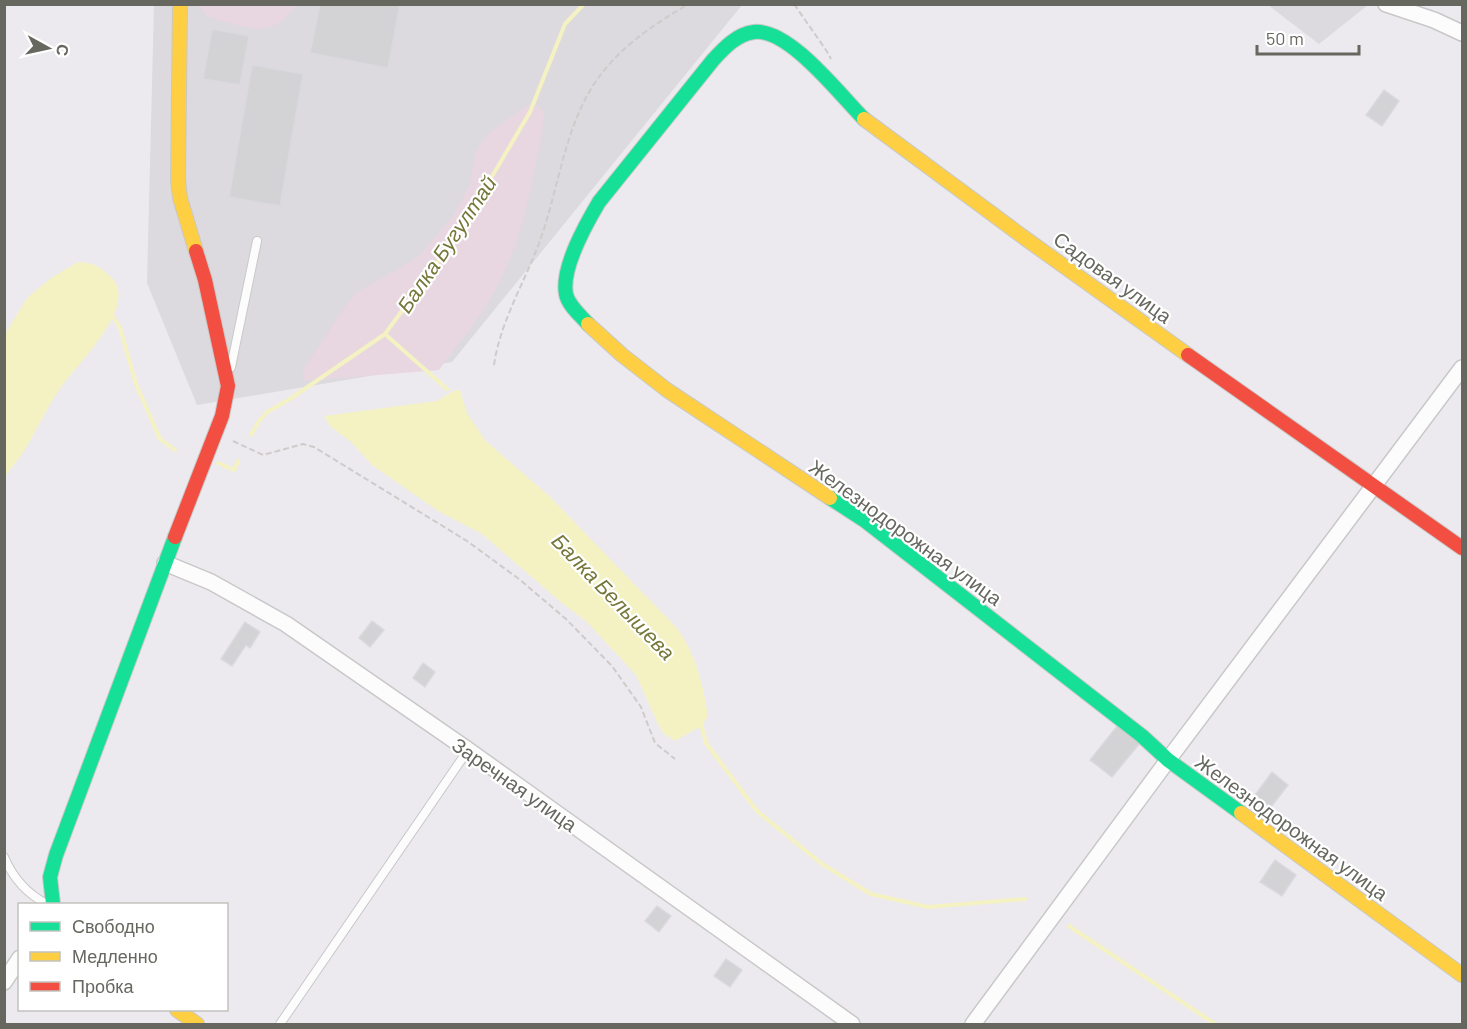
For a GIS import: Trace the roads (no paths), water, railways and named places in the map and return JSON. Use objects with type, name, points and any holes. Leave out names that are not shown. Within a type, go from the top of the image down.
[{"type":"street","points":[[53,903],[50,877],[56,855],[165,563],[219,426],[228,386],[205,279],[180,198],[178,180],[180,4]]},
{"type":"street","points":[[1386,4],[1434,20],[1462,33]]},
{"type":"street","name":"Садовая улица","points":[[751,32],[764,32],[777,37],[832,83],[864,119],[950,184],[1462,548]]},
{"type":"street","name":"Железнодорожная улица","points":[[751,32],[739,36],[726,46],[599,202],[587,223],[568,271],[566,295],[572,306],[622,355],[668,390],[864,520],[1142,736],[1168,760],[1462,975]]},
{"type":"street","points":[[973,1024],[1462,368]]},
{"type":"street","name":"Заречная улица","points":[[165,563],[225,589],[286,624],[468,750],[852,1024]]},
{"type":"street","points":[[4,982],[18,961]]},
{"type":"street","points":[[178,1011],[197,1024]]},
{"type":"lane","points":[[228,386],[257,241]]},
{"type":"lane","points":[[280,1024],[468,750]]},
{"type":"lane","points":[[4,857],[25,890],[46,903]]},
{"type":"water","points":[[78,262],[96,266],[111,277],[118,289],[118,303],[103,334],[61,387],[24,451],[5,477],[5,334],[27,298],[51,278]]},
{"type":"water","points":[[455,390],[460,390],[467,413],[485,440],[549,496],[676,627],[694,658],[701,681],[708,716],[701,726],[675,741],[663,733],[636,675],[586,621],[482,534],[438,511],[372,465],[351,442],[331,427],[324,416],[437,401]]},
{"type":"waterway","name":"Балка Бугултай","points":[[251,435],[267,412],[290,399],[385,334],[458,234],[530,112],[565,24],[584,4]]},
{"type":"waterway","name":"Балка Бугултай","points":[[112,315],[120,328],[136,384],[160,439],[175,450]]},
{"type":"waterway","name":"Балка Белышева","points":[[385,334],[447,389]]},
{"type":"waterway","name":"Балка Бугултай","points":[[218,463],[234,470],[238,461]]},
{"type":"waterway","name":"Балка Белышева","points":[[700,721],[706,743],[757,811],[822,864],[871,894],[928,907],[1025,899]]},
{"type":"waterway","name":"Балка Белышева","points":[[1069,926],[1215,1024]]}]
